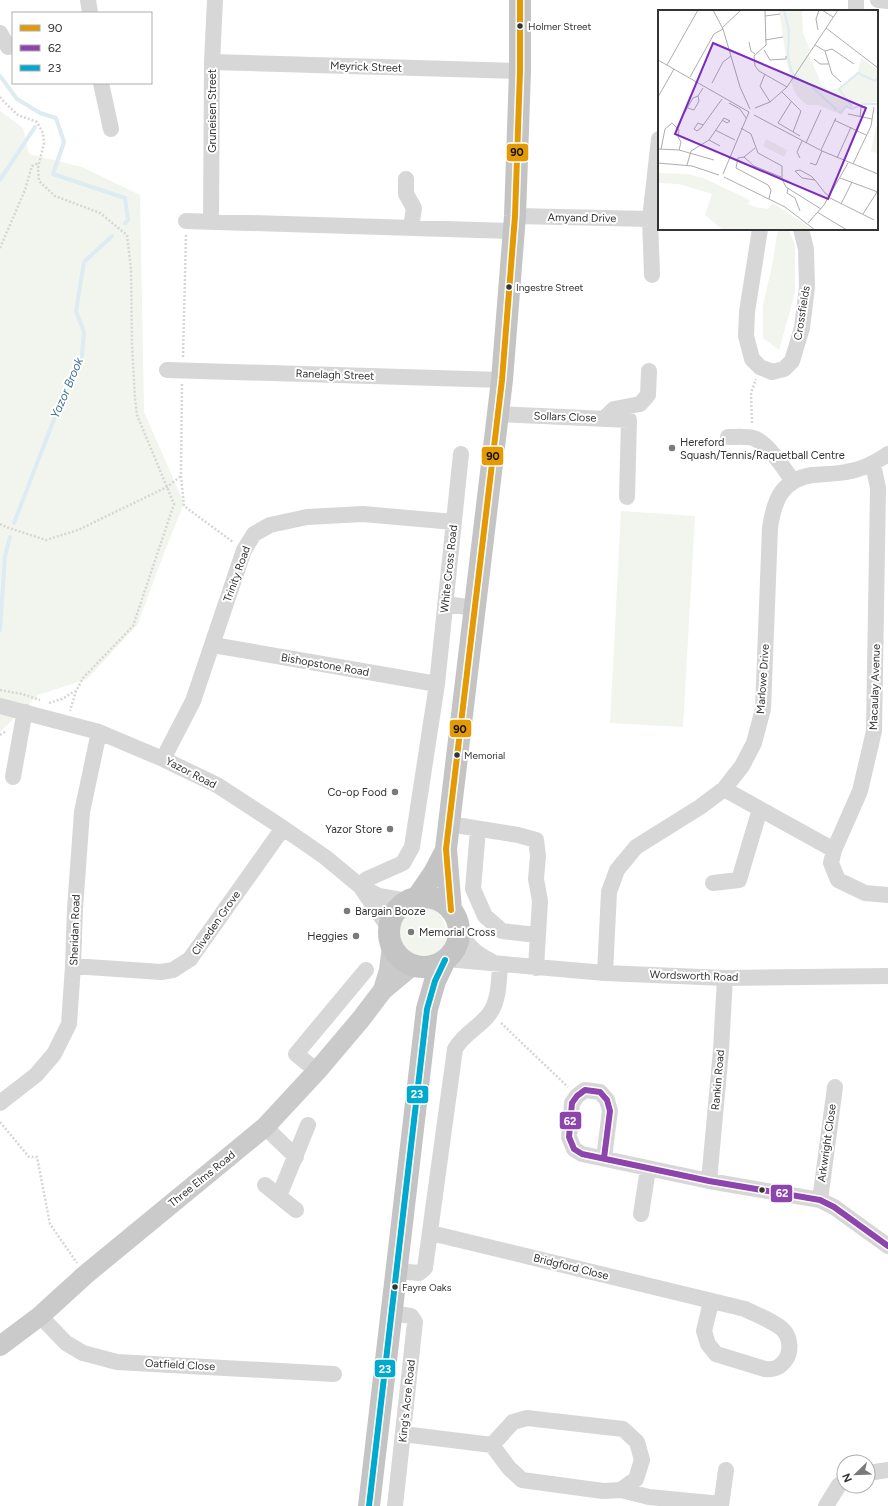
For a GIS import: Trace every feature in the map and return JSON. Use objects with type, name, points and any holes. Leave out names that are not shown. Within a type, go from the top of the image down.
[{"type":"highway","points":[[451,910],[446,849],[502,380],[514,223],[520,71],[520,0]]},
{"type":"highway","points":[[445,959],[431,966],[415,966],[402,960],[397,954],[390,937],[394,913],[412,900],[434,873],[446,849]]},
{"type":"highway","points":[[369,1506],[427,1009],[435,981],[445,959],[457,943],[458,931],[457,921],[451,910],[443,903],[431,898],[412,900]]},
{"type":"highway","points":[[415,966],[425,986],[427,1009]]},
{"type":"main road","name":"Three Elms Road","points":[[0,1346],[40,1316],[84,1274],[265,1127],[317,1072],[361,1019],[382,990],[389,970],[390,937]]},
{"type":"main road","name":"Three Elms Road","points":[[382,990],[415,966]]},
{"type":"street","points":[[88,0],[90,12]]},
{"type":"street","name":"Gruneisen Street","points":[[211,222],[212,62],[215,0]]},
{"type":"street","points":[[878,0],[888,1]]},
{"type":"street","points":[[0,33],[8,47],[12,45]]},
{"type":"street","name":"Meyrick Street","points":[[212,62],[520,71]]},
{"type":"street","points":[[101,84],[111,129]]},
{"type":"street","points":[[652,275],[650,219],[658,149]]},
{"type":"street","points":[[406,179],[406,194],[414,208],[411,228]]},
{"type":"street","name":"Amyand Drive","points":[[514,223],[650,219]]},
{"type":"street","points":[[186,221],[411,228],[514,223]]},
{"type":"street","points":[[760,230],[747,312],[746,336],[752,359],[760,367]]},
{"type":"street","name":"Crossfields","points":[[760,367],[772,372],[784,370],[792,362],[802,328],[807,287],[806,249],[801,230]]},
{"type":"street","name":"Ranelagh Street","points":[[175,371],[502,380]]},
{"type":"street","name":"Sollars Close","points":[[498,414],[604,418],[614,409],[640,404],[648,395],[649,371]]},
{"type":"street","points":[[604,418],[629,420],[627,497]]},
{"type":"street","points":[[728,437],[752,438],[759,441],[773,454],[793,481]]},
{"type":"street","name":"White Cross Road","points":[[360,886],[367,878],[403,863],[412,847],[437,684],[461,454]]},
{"type":"street","name":"Marlowe Drive","points":[[605,974],[609,892],[617,870],[636,847],[700,807],[724,789],[742,766],[754,742],[763,709],[770,528],[773,510],[778,495],[793,481],[810,475],[847,472],[873,464],[888,454]]},
{"type":"street","name":"Macaulay Avenue","points":[[834,850],[860,791],[874,731],[878,488],[873,464]]},
{"type":"street","name":"Trinity Road","points":[[163,759],[193,701],[244,550],[254,534],[270,525],[307,517],[363,514],[454,522]]},
{"type":"street","points":[[445,604],[475,608]]},
{"type":"street","name":"Bishopstone Road","points":[[213,645],[437,684]]},
{"type":"street","name":"Yazor Road","points":[[1,695],[26,712],[99,732],[163,759],[217,785],[326,857],[360,886],[379,896],[412,900]]},
{"type":"street","points":[[13,777],[26,712]]},
{"type":"street","name":"Sheridan Road","points":[[0,1103],[36,1075],[54,1054],[69,1024],[82,812],[99,732]]},
{"type":"street","points":[[724,789],[834,850],[832,863],[838,880],[865,893],[888,895]]},
{"type":"street","points":[[713,883],[739,880],[760,809]]},
{"type":"street","points":[[449,824],[536,840],[538,856],[536,879],[540,901],[536,968]]},
{"type":"street","name":"Cliveden Grove","points":[[73,966],[160,972],[173,970],[190,959],[283,828]]},
{"type":"street","points":[[478,829],[473,889],[485,916],[502,931],[538,935]]},
{"type":"street","name":"Yazor Road","points":[[360,886],[390,937]]},
{"type":"street","name":"Wordsworth Road","points":[[458,931],[469,947],[479,955],[500,964]]},
{"type":"street","name":"Wordsworth Road","points":[[445,959],[605,974],[725,978],[888,976]]},
{"type":"street","points":[[397,1271],[419,1273],[425,1268],[455,1049],[459,1042],[490,1013],[496,998],[500,964]]},
{"type":"street","points":[[317,1072],[296,1054],[366,970]]},
{"type":"street","name":"Rankin Road","points":[[709,1181],[721,1050],[725,978]]},
{"type":"street","name":"Arkwright Close","points":[[820,1200],[835,1087]]},
{"type":"street","points":[[604,1158],[610,1111],[607,1100],[600,1092],[585,1090],[577,1096],[572,1103],[569,1137],[574,1149],[582,1154],[709,1181],[820,1200],[834,1207],[888,1246]]},
{"type":"street","points":[[279,1196],[308,1126]]},
{"type":"street","points":[[265,1127],[296,1157]]},
{"type":"street","points":[[641,1214],[648,1169]]},
{"type":"street","points":[[265,1185],[296,1210]]},
{"type":"street","name":"Bridgford Close","points":[[431,1233],[745,1309],[782,1329],[790,1344],[788,1356],[783,1364],[774,1370],[765,1369],[716,1354],[708,1344],[704,1331],[711,1302]]},
{"type":"street","name":"King's Acre Road","points":[[392,1313],[411,1316],[415,1322],[395,1506]]},
{"type":"street","name":"Oatfield Close","points":[[40,1316],[66,1343],[83,1353],[117,1362],[334,1374]]},
{"type":"street","points":[[492,1445],[513,1422],[527,1418],[623,1429],[637,1442],[642,1460],[636,1479],[621,1490]]},
{"type":"street","points":[[404,1434],[492,1445],[509,1468],[522,1480],[603,1491],[621,1490],[649,1497],[721,1505],[726,1470]]},
{"type":"street","points":[[876,1472],[888,1470]]},
{"type":"street","points":[[826,1506],[836,1490]]},
{"type":"path","points":[[0,97],[18,114],[37,122],[43,132],[44,143],[39,163],[39,181],[55,196],[100,213],[127,235],[131,269],[132,353],[137,415],[174,504],[133,626],[83,678],[76,691],[67,724]]},
{"type":"path","points":[[0,248],[25,190],[32,166],[39,163]]},
{"type":"path","points":[[186,221],[175,371],[184,506],[244,550]]},
{"type":"path","points":[[752,438],[751,393],[760,367]]},
{"type":"path","points":[[0,524],[46,540],[78,530],[167,487],[181,476]]},
{"type":"path","points":[[49,704],[76,691]]},
{"type":"path","points":[[490,1013],[577,1096]]},
{"type":"path","points":[[0,1122],[28,1157],[37,1157],[50,1224],[84,1274]]},
{"type":"shaded area","points":[[0,111],[23,128],[29,154],[82,167],[140,195],[144,412],[184,503],[138,624],[87,679],[38,695],[0,732]]},
{"type":"shaded area","points":[[778,230],[788,230],[795,245],[795,293],[779,350],[763,338],[763,305],[772,266]]},
{"type":"shaded area","points":[[621,511],[695,516],[683,727],[610,723]]},
{"type":"shaded area","points":[[417,905],[431,908],[436,911],[444,922],[446,928],[445,946],[436,956],[425,959],[415,957],[407,951],[401,942],[398,932],[400,921],[406,912]]},
{"type":"waterway","name":"Yazor Brook","points":[[0,76],[17,99],[40,113],[56,118],[64,142],[53,174],[125,198],[128,220],[125,223]]},
{"type":"waterway","points":[[0,180],[35,127]]},
{"type":"waterway","name":"Yazor Brook","points":[[14,523],[63,396],[82,356],[84,332],[76,311],[84,262],[112,236]]},
{"type":"waterway","name":"Yazor Brook","points":[[0,630],[5,556],[10,537]]},
{"type":"transit line","name":"90","points":[[451,910],[446,849],[502,380],[515,216],[520,71],[520,0]]},
{"type":"transit line","name":"23","points":[[369,1506],[427,1009],[435,981],[445,960]]},
{"type":"transit line","name":"62","points":[[604,1158],[610,1111],[607,1100],[600,1092],[585,1090],[577,1096],[572,1103],[569,1137],[574,1149],[582,1154],[709,1181],[820,1200],[834,1207],[888,1246]]},
{"type":"place","name":"Holmer Street","points":[[520,26]]},
{"type":"place","name":"Ingestre Street","points":[[509,287]]},
{"type":"place","name":"Hereford Squash/Tennis/Raquetball Centre","points":[[672,448]]},
{"type":"place","name":"Memorial","points":[[457,755]]},
{"type":"place","name":"Co-op Food","points":[[395,792]]},
{"type":"place","name":"Yazor Store","points":[[390,829]]},
{"type":"place","name":"Bargain Booze","points":[[347,911]]},
{"type":"place","name":"Memorial Cross","points":[[411,932]]},
{"type":"place","name":"Heggies","points":[[356,936]]},
{"type":"place","name":"Fayre Oaks","points":[[395,1287]]}]
